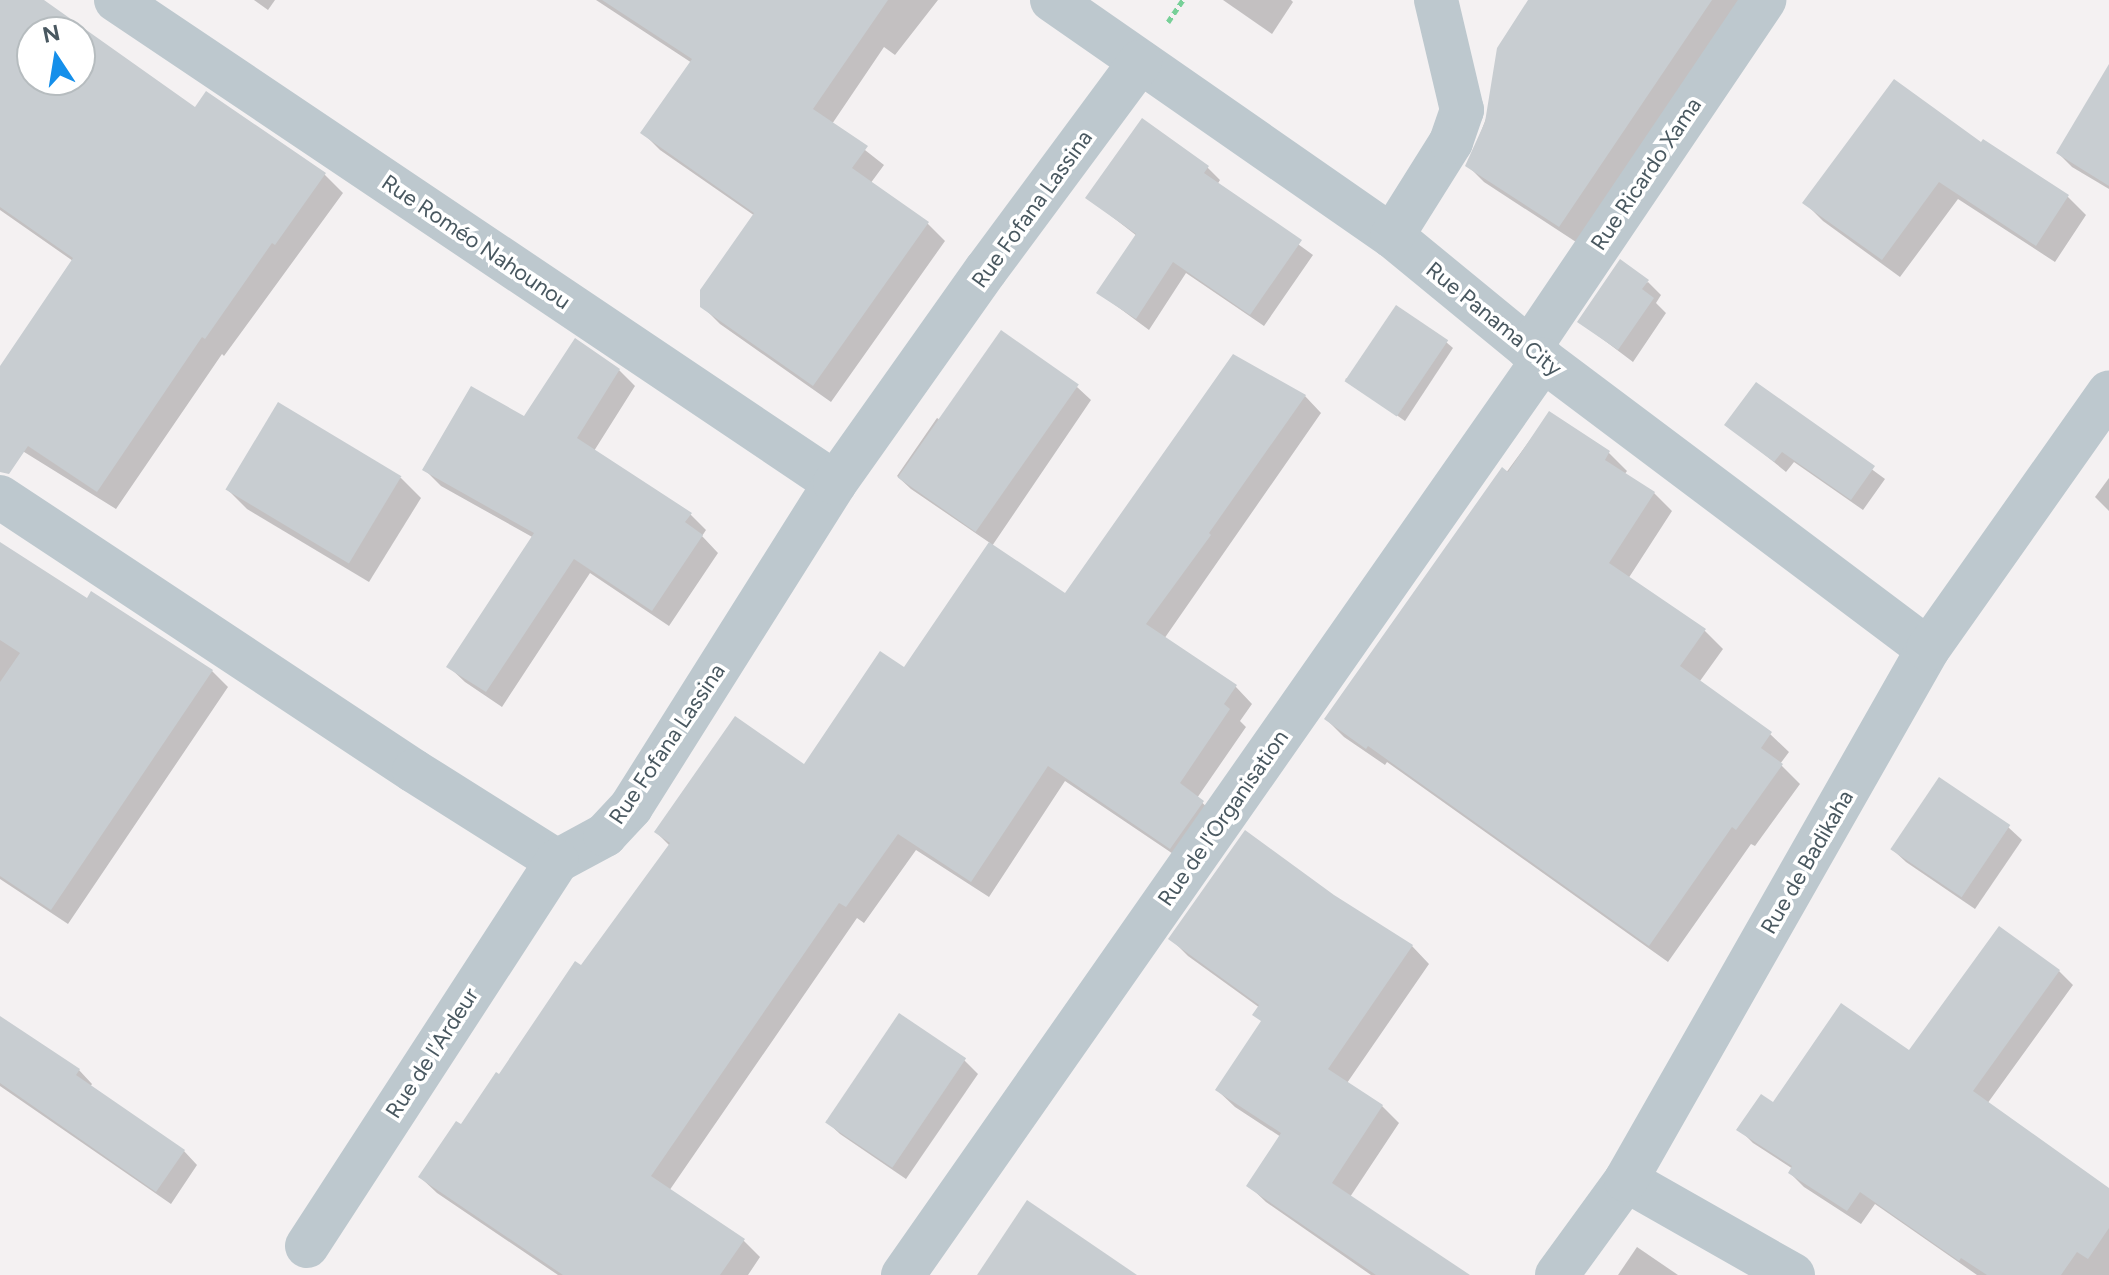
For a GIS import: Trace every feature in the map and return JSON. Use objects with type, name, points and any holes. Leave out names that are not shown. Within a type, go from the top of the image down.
[{"type":"street","name":"Rue Roméo Nahounou","points":[[116,0],[835,483]]},
{"type":"street","name":"Rue Panama City","points":[[1052,0],[1392,236],[1536,355],[1928,649]]},
{"type":"street","points":[[1392,236],[1451,142],[1462,110],[1436,0]]},
{"type":"street","name":"Rue Ricardo Xama","points":[[1536,355],[1764,0]]},
{"type":"street","name":"Rue Fofana Lassina","points":[[557,861],[605,835],[631,807],[835,483],[986,270],[1140,62]]},
{"type":"street","name":"Rue de l'Organisation","points":[[903,1275],[1536,355]]},
{"type":"street","name":"Rue de Badikaha","points":[[1557,1275],[1626,1180],[1928,649],[2109,392]]},
{"type":"street","points":[[0,497],[414,771],[557,861]]},
{"type":"street","name":"Rue de l'Ardeur","points":[[307,1246],[557,861]]},
{"type":"street","points":[[1626,1180],[1793,1275]]},
{"type":"building","points":[[0,0],[44,0],[67,16],[16,16],[16,96],[96,96],[96,37],[195,107],[206,91],[326,173],[275,245],[272,243],[205,339],[202,337],[97,492],[28,446],[9,474],[0,472],[0,366],[73,258],[0,207]]},
{"type":"building","points":[[602,0],[888,0],[813,109],[868,146],[852,168],[929,222],[813,386],[700,307],[700,290],[754,213],[640,133],[692,59]]},
{"type":"building","points":[[1528,0],[1712,0],[1559,227],[1465,166],[1485,122],[1497,48]]},
{"type":"building","points":[[2109,64],[2109,186],[2056,153]]},
{"type":"building","points":[[1894,79],[1981,142],[1983,139],[2069,195],[2036,246],[1939,182],[1882,260],[1802,203]]},
{"type":"building","points":[[1142,118],[1209,166],[1204,173],[1302,240],[1250,315],[1173,262],[1136,319],[1096,293],[1136,234],[1085,198]]},
{"type":"building","points":[[1620,259],[1649,280],[1642,289],[1654,298],[1618,350],[1577,322]]},
{"type":"building","points":[[1396,305],[1448,340],[1397,417],[1345,381]]},
{"type":"building","points":[[1001,330],[1079,384],[976,532],[898,477]]},
{"type":"building","points":[[575,338],[620,369],[577,438],[692,513],[685,522],[703,535],[652,611],[574,559],[486,692],[446,667],[534,533],[422,470],[471,386],[524,416]]},
{"type":"building","points":[[1233,354],[1306,395],[1146,624],[1237,685],[1224,704],[1230,709],[1180,783],[1204,801],[1170,849],[1048,766],[971,882],[898,834],[846,907],[839,903],[651,1176],[745,1239],[720,1275],[563,1275],[418,1177],[456,1121],[461,1124],[496,1072],[499,1074],[575,961],[581,965],[670,843],[654,832],[735,716],[804,764],[880,651],[904,667],[989,542],[1065,593]]},
{"type":"building","points":[[1756,382],[1875,466],[1851,500],[1782,452],[1774,462],[1724,425]]},
{"type":"building","points":[[278,402],[401,476],[349,564],[225,489]]},
{"type":"building","points":[[1549,411],[1610,451],[1605,460],[1655,492],[1609,563],[1706,629],[1680,666],[1772,732],[1761,748],[1783,764],[1736,830],[1732,827],[1649,946],[1368,746],[1366,749],[1324,719],[1502,467],[1508,472]]},
{"type":"building","points":[[0,542],[87,598],[91,591],[213,670],[51,910],[0,876],[0,682],[20,653],[0,640]]},
{"type":"building","points":[[1939,777],[2010,825],[1962,897],[1890,849]]},
{"type":"building","points":[[1245,830],[1334,895],[1413,945],[1328,1069],[1383,1105],[1332,1183],[1470,1275],[1376,1275],[1246,1186],[1281,1133],[1215,1090],[1261,1021],[1252,1015],[1259,1005],[1168,939]]},
{"type":"building","points":[[1999,926],[2060,970],[1973,1091],[2109,1188],[2109,1228],[2088,1259],[2077,1252],[2061,1275],[1987,1275],[1961,1258],[1959,1261],[1860,1192],[1847,1211],[1788,1173],[1792,1166],[1736,1130],[1761,1094],[1773,1102],[1841,1003],[1909,1050]]},
{"type":"building","points":[[899,1013],[966,1058],[892,1168],[825,1122]]},
{"type":"building","points":[[0,1016],[80,1069],[76,1075],[185,1150],[156,1192],[0,1083]]},
{"type":"building","points":[[1027,1200],[1137,1275],[977,1275]]}]
